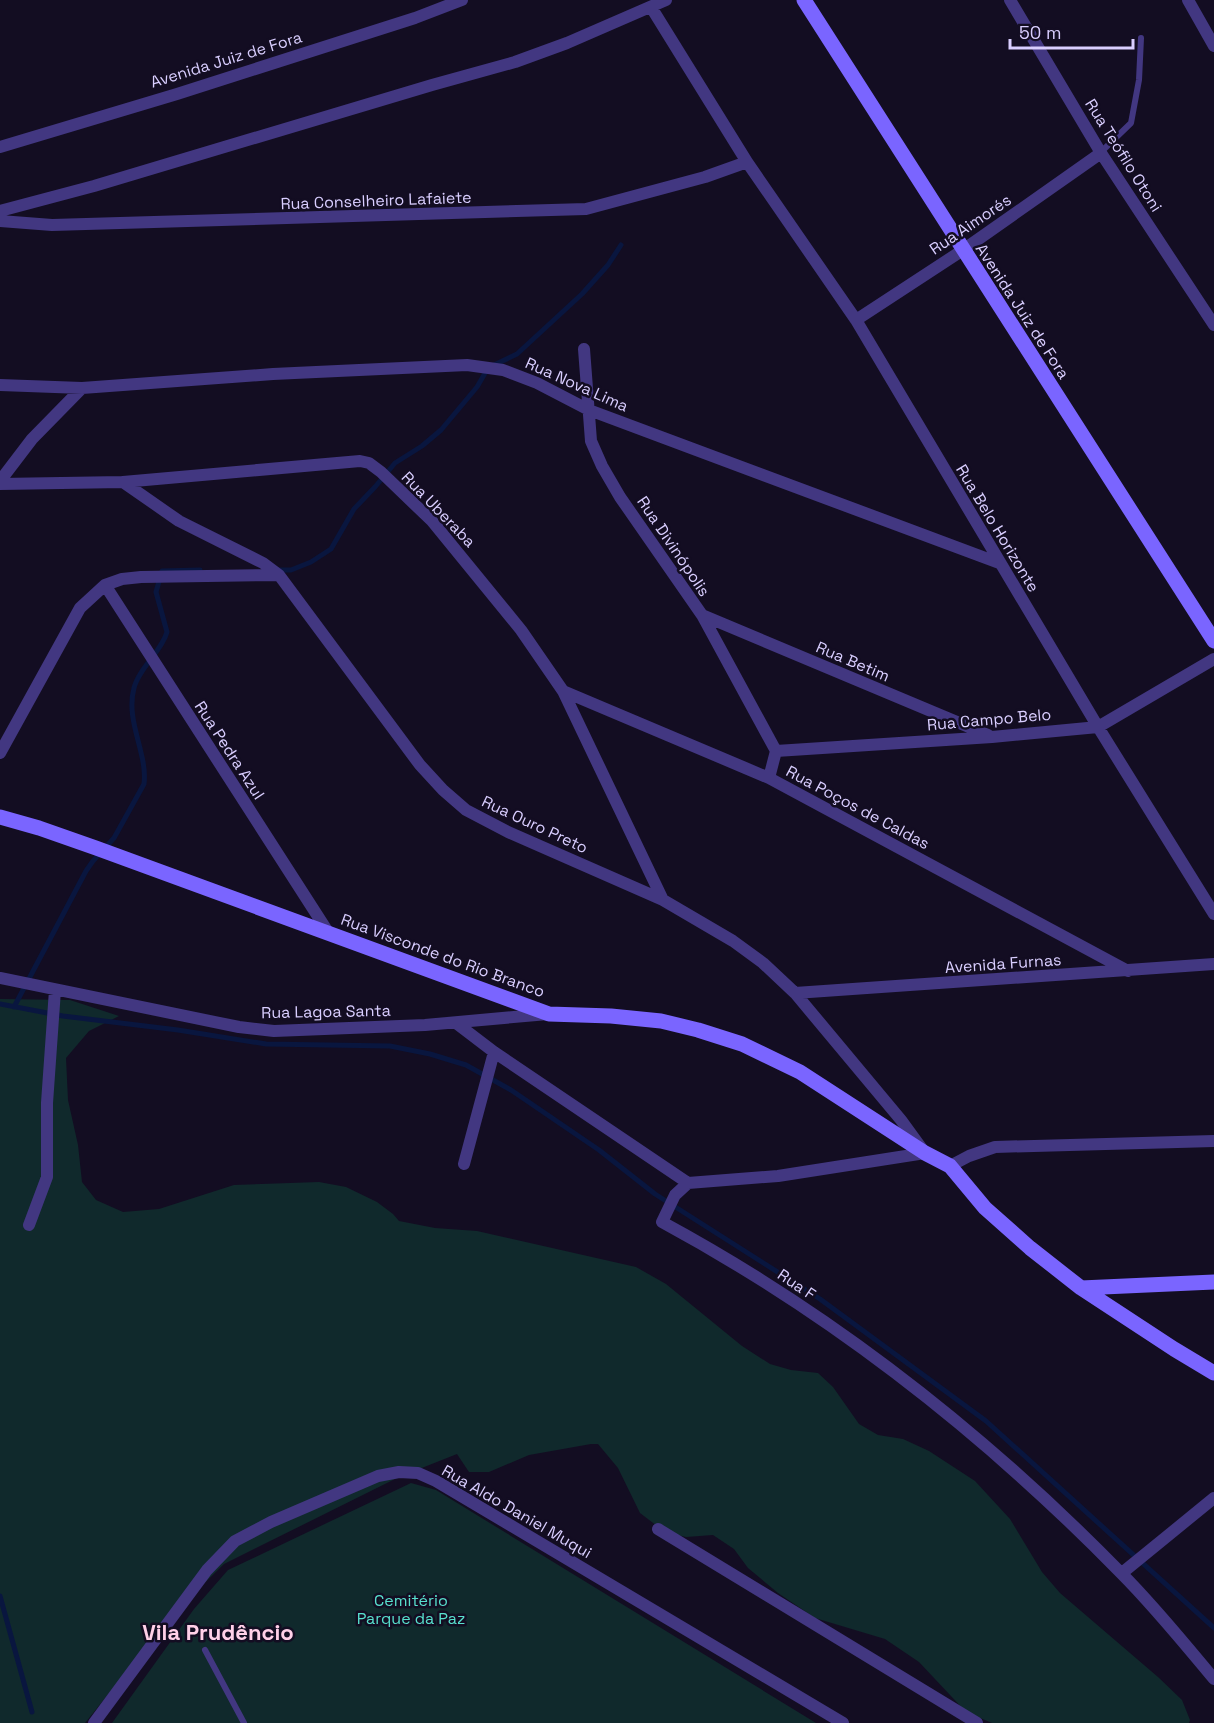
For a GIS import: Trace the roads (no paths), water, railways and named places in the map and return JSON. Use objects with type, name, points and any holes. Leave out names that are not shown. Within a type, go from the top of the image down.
[{"type":"street","name":"Avenida Juiz de Fora","points":[[0,147],[404,22],[462,0]]},
{"type":"street","points":[[0,218],[94,186],[515,62],[666,0]]},
{"type":"street","name":"Avenida Juiz de Fora","points":[[804,0],[1214,641]]},
{"type":"street","name":"Rua Teófilo Otoni","points":[[1010,0],[1101,153],[1214,325]]},
{"type":"street","points":[[1188,0],[1214,46]]},
{"type":"street","name":"Rua Belo Horizonte","points":[[651,7],[747,162],[856,320],[1098,727],[1214,914]]},
{"type":"street","name":"Rua Aimorés","points":[[856,320],[963,250],[1101,153]]},
{"type":"street","name":"Rua Conselheiro Lafaiete","points":[[0,218],[52,225],[586,209],[705,177],[747,162]]},
{"type":"street","name":"Rua Divinópolis","points":[[584,349],[591,441],[602,466],[620,497],[702,615],[776,751]]},
{"type":"street","name":"Rua Nova Lima","points":[[0,385],[82,388],[273,374],[466,366],[503,369],[537,383],[589,410],[999,562]]},
{"type":"street","points":[[0,482],[32,439],[82,388]]},
{"type":"street","name":"Rua Uberaba","points":[[0,482],[123,482],[360,461],[369,463],[432,521],[521,630],[564,691],[663,900]]},
{"type":"street","name":"Rua Ouro Preto","points":[[123,482],[179,521],[263,563],[279,575],[420,765],[466,810],[508,832],[663,900],[763,963],[795,993],[901,1120],[925,1153]]},
{"type":"street","points":[[0,753],[80,608],[105,585],[122,579],[141,577],[279,575]]},
{"type":"street","name":"Rua Pedra Azul","points":[[105,585],[328,932]]},
{"type":"street","name":"Rua Betim","points":[[702,615],[992,737]]},
{"type":"street","name":"Rua Campo Belo","points":[[776,751],[992,737],[1098,727],[1214,659]]},
{"type":"street","name":"Rua Poços de Caldas","points":[[564,691],[769,778],[1128,971]]},
{"type":"street","points":[[769,778],[776,751]]},
{"type":"street","name":"Rua Visconde do Rio Branco","points":[[0,818],[39,828],[96,848],[549,1014],[611,1016],[661,1021],[742,1044],[800,1072],[925,1153],[950,1166],[985,1209],[1081,1288],[1214,1373]]},
{"type":"street","name":"Avenida Furnas","points":[[795,993],[1214,964]]},
{"type":"street","name":"Rua Lagoa Santa","points":[[0,978],[239,1027],[274,1031],[456,1023],[549,1014]]},
{"type":"street","points":[[29,1225],[47,1177],[47,1103],[55,990]]},
{"type":"street","points":[[456,1023],[494,1052],[688,1183],[778,1176],[925,1153]]},
{"type":"street","points":[[464,1164],[494,1052]]},
{"type":"street","points":[[950,1166],[969,1156],[995,1147],[1214,1141]]},
{"type":"street","name":"Rua F","points":[[688,1183],[675,1195],[662,1222],[726,1257],[828,1324],[920,1391],[1023,1479],[1122,1573]]},
{"type":"street","points":[[1081,1288],[1214,1282]]},
{"type":"street","name":"Rua Aldo Daniel Muqui","points":[[94,1723],[207,1570],[235,1541],[271,1522],[354,1485],[378,1476],[399,1472],[418,1473],[436,1481],[843,1723]]},
{"type":"street","points":[[1214,1498],[1122,1573],[1214,1679]]},
{"type":"street","points":[[658,1529],[977,1723]]},
{"type":"lane","points":[[1101,153],[1131,123],[1139,80],[1141,38]]},
{"type":"lane","points":[[205,1650],[244,1723]]},
{"type":"waterway","points":[[275,570],[291,570],[311,562],[331,549],[354,509],[395,463],[422,446],[441,430],[477,387],[488,368],[517,354],[582,294],[608,265],[621,245]]},
{"type":"waterway","points":[[14,1007],[86,871],[114,838],[144,784],[143,761],[134,725],[132,700],[137,681],[167,632],[156,592],[162,571],[200,570]]},
{"type":"waterway","points":[[0,1004],[63,1016],[178,1030],[266,1044],[390,1046],[430,1054],[466,1065],[511,1090],[599,1150],[655,1194],[820,1299],[986,1421],[1214,1628]]},
{"type":"waterway","points":[[0,1596],[32,1712]]},
{"type":"district","name":"Vila Prudêncio","points":[[218,1632]]},
{"type":"park label","name":"Cemitério Parque da Paz","points":[[411,1609]]}]
